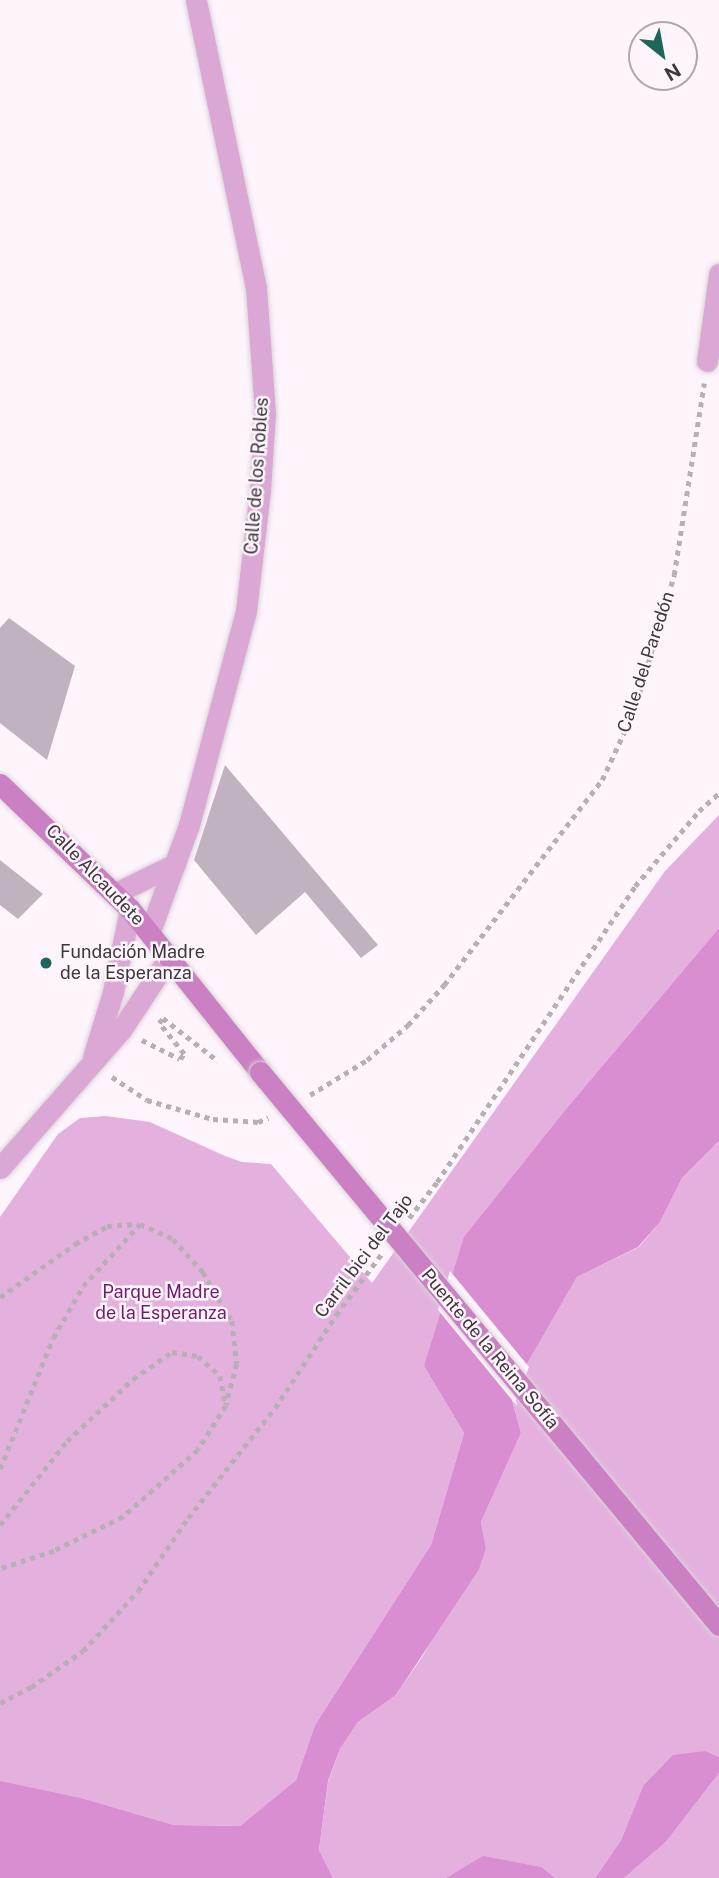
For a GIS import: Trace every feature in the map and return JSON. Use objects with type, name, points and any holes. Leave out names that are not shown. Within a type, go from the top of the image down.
[{"type":"main road","name":"Calle Alcaudete","points":[[0,784],[150,931],[260,1072]]},
{"type":"main road","name":"Puente de la Reina Sofía","points":[[260,1072],[719,1625]]},
{"type":"street","name":"Calle de los Robles","points":[[150,931],[175,864],[219,720],[246,611],[260,490],[265,413],[256,288],[196,0]]},
{"type":"street","points":[[707,361],[719,274]]},
{"type":"street","points":[[91,1062],[113,992],[122,901],[175,864]]},
{"type":"street","points":[[0,1168],[121,1030],[170,956]]},
{"type":"path","name":"Calle del Paredón","points":[[306,1097],[367,1060],[408,1025],[460,965],[602,780],[634,711],[674,575],[707,361]]},
{"type":"path","name":"Carril bici del Tajo","points":[[405,1224],[635,886],[699,811],[719,793]]},
{"type":"path","points":[[149,1044],[180,1059],[184,1054],[159,1023],[163,1018],[227,1068]]},
{"type":"path","points":[[91,1062],[147,1100],[200,1115],[258,1122],[276,1115]]},
{"type":"path","points":[[0,1297],[75,1244],[107,1226],[140,1224],[173,1239],[203,1272],[232,1321],[237,1364],[226,1406],[198,1450],[123,1517],[54,1551],[0,1569]]},
{"type":"path","points":[[0,1469],[53,1338],[83,1286],[140,1224]]},
{"type":"path","name":"Carril bici del Tajo","points":[[0,1703],[32,1687],[83,1651],[138,1591],[188,1518],[275,1408],[336,1315],[389,1244]]},
{"type":"path","points":[[0,1525],[67,1441],[133,1379],[172,1352],[198,1356],[220,1376],[226,1406]]},
{"type":"green space","name":"Parque Madre de la Esperanza","points":[[719,815],[719,928],[571,1103],[424,1366],[464,1433],[431,1545],[315,1725],[296,1780],[240,1826],[174,1825],[85,1799],[0,1788],[0,1217],[58,1134],[80,1118],[106,1116],[150,1122],[242,1162],[271,1164],[372,1283],[665,871]]},
{"type":"green space","points":[[719,1141],[719,1757],[706,1751],[643,1786],[621,1840],[595,1878],[555,1878],[542,1867],[483,1857],[446,1878],[333,1878],[319,1850],[328,1782],[340,1749],[358,1722],[396,1695],[422,1657],[486,1548],[481,1522],[521,1433],[512,1400],[527,1364],[577,1277],[639,1247],[660,1222],[682,1178]]},
{"type":"green space","points":[[719,1773],[719,1878],[624,1878],[666,1842]]},
{"type":"shaded area","points":[[719,928],[719,1141],[682,1178],[660,1222],[638,1247],[577,1277],[527,1364],[512,1400],[521,1433],[481,1522],[486,1548],[479,1569],[396,1695],[358,1722],[340,1749],[328,1781],[319,1850],[333,1878],[0,1878],[0,1781],[85,1799],[174,1825],[240,1826],[296,1780],[315,1725],[431,1545],[464,1433],[424,1366],[464,1237],[571,1103]]},
{"type":"shaded area","points":[[706,1751],[719,1757],[719,1773],[666,1842],[624,1878],[595,1878],[621,1840],[643,1786],[673,1755]]},
{"type":"shaded area","points":[[483,1856],[542,1867],[555,1878],[446,1878]]},
{"type":"pier","points":[[450,1271],[529,1367],[516,1400],[517,1406],[438,1310]]},
{"type":"building","points":[[9,618],[75,666],[47,760],[0,723],[0,628]]},
{"type":"building","points":[[225,765],[378,945],[361,958],[305,892],[256,935],[194,860]]},
{"type":"building","points":[[0,860],[43,894],[18,919],[0,905]]},
{"type":"place","name":"Fundación Madre de la Esperanza","points":[[46,963]]}]
